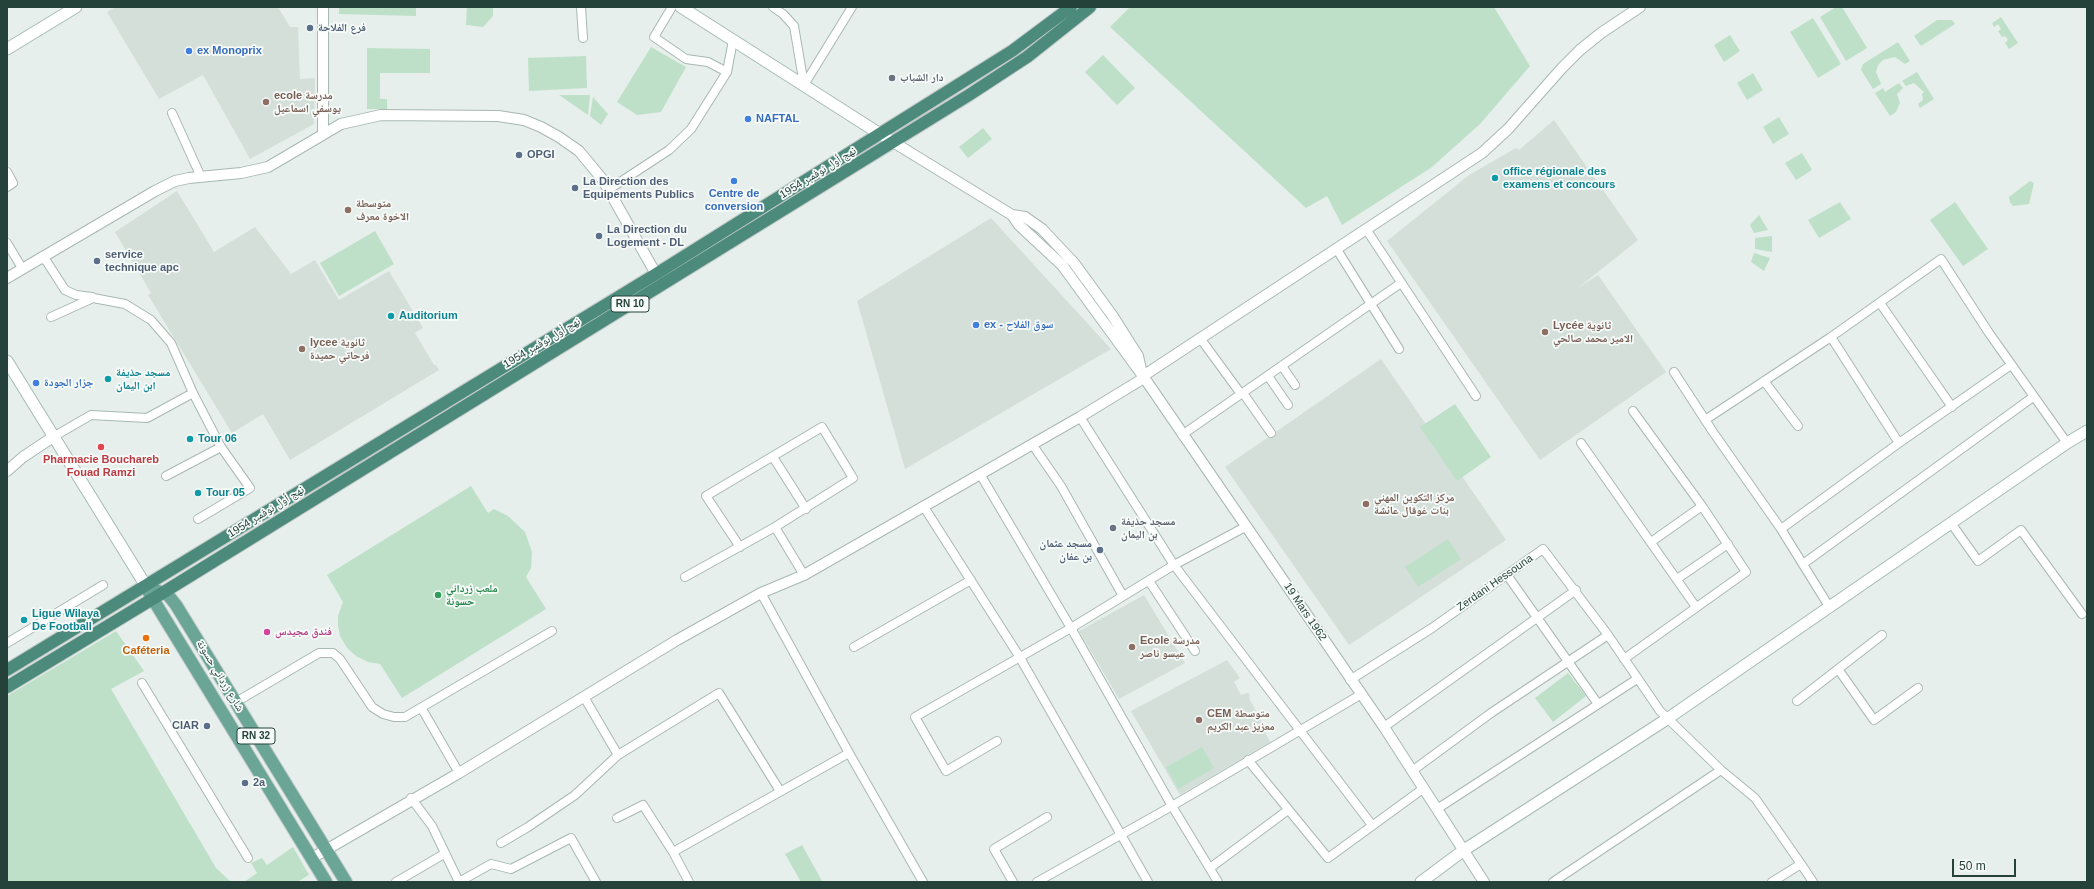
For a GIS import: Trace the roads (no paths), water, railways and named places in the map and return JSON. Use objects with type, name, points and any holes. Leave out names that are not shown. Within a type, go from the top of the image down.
[{"type":"highway","name":"نهج أول نوفمبر 1954","points":[[7,670],[656,274],[1012,51],[1071,7]]},
{"type":"highway","name":"نهج أول نوفمبر 1954","points":[[164,592],[747,232],[894,143],[1027,58],[1090,7]]},
{"type":"highway","points":[[820,171],[828,183]]},
{"type":"highway","points":[[741,221],[747,232]]},
{"type":"highway","points":[[551,337],[559,348]]},
{"type":"highway","name":"RN 10","points":[[7,687],[164,592]]},
{"type":"main road","points":[[7,49],[76,7]]},
{"type":"main road","points":[[689,9],[733,40],[880,134]]},
{"type":"main road","name":"شارع زرداني حسونة","points":[[7,361],[326,882]]},
{"type":"main road","points":[[1421,882],[1464,850],[1667,719],[1830,608],[2067,443],[2087,431]]},
{"type":"main road","points":[[146,586],[164,592]]},
{"type":"main road","name":"شارع زرداني حسونة","points":[[164,592],[176,605],[346,882]]},
{"type":"main road","points":[[221,710],[236,702]]},
{"type":"street","points":[[323,7],[323,134]]},
{"type":"street","points":[[581,7],[583,38]]},
{"type":"street","points":[[672,7],[654,37],[686,59],[708,62],[727,72]]},
{"type":"street","points":[[772,7],[783,14],[794,26],[804,85]]},
{"type":"street","points":[[804,85],[852,7]]},
{"type":"street","points":[[312,858],[411,798],[459,773],[677,640],[760,593],[804,575],[1080,417],[1143,377],[1366,228],[1482,153],[1500,137],[1580,50],[1601,33],[1640,7]]},
{"type":"street","points":[[608,190],[669,150],[691,129],[727,72],[733,40]]},
{"type":"street","points":[[172,113],[201,177]]},
{"type":"street","points":[[7,278],[155,190],[175,182],[201,177],[242,173],[268,166],[323,134],[353,120],[381,115],[498,116],[514,118],[541,127],[572,145],[594,167],[656,274]]},
{"type":"street","name":"19 Mars 1962","points":[[880,134],[1012,215],[1019,225],[1062,265],[1143,377],[1182,435],[1247,526],[1360,695],[1384,727],[1484,882]]},
{"type":"street","points":[[7,172],[13,183],[7,187]]},
{"type":"street","points":[[1366,228],[1476,396]]},
{"type":"street","points":[[7,243],[22,268]]},
{"type":"street","points":[[1336,248],[1399,349]]},
{"type":"street","points":[[41,257],[47,262],[65,290],[76,295],[125,304],[151,320],[171,343],[193,393],[221,447],[250,488],[198,519]]},
{"type":"street","points":[[1705,420],[1831,337],[1941,259],[2011,365],[2067,443]]},
{"type":"street","points":[[1182,435],[1402,282]]},
{"type":"street","points":[[51,317],[93,298]]},
{"type":"street","points":[[1880,303],[1952,407]]},
{"type":"street","points":[[1831,337],[1900,443]]},
{"type":"street","points":[[1200,338],[1271,432]]},
{"type":"street","points":[[1781,529],[2011,365]]},
{"type":"street","points":[[1282,366],[1295,385]]},
{"type":"street","points":[[1674,372],[1705,420],[1781,529],[1830,608]]},
{"type":"street","points":[[1268,376],[1288,405]]},
{"type":"street","points":[[1764,381],[1798,426]]},
{"type":"street","points":[[7,471],[23,457],[92,415],[147,418],[193,393]]},
{"type":"street","points":[[1803,564],[2033,397]]},
{"type":"street","points":[[1624,659],[1746,572],[1702,506],[1633,411]]},
{"type":"street","points":[[1080,417],[1174,565],[1372,825]]},
{"type":"street","points":[[685,578],[740,547],[775,527],[853,478],[822,427],[706,496],[740,547]]},
{"type":"street","points":[[1581,443],[1696,607]]},
{"type":"street","points":[[1032,444],[1061,486],[1123,596]]},
{"type":"street","points":[[166,476],[221,447]]},
{"type":"street","points":[[773,457],[806,508]]},
{"type":"street","points":[[980,474],[1071,628],[1172,806],[1218,882]]},
{"type":"street","points":[[1651,542],[1702,506]]},
{"type":"street","points":[[924,507],[1019,656],[1148,882]]},
{"type":"street","points":[[1951,523],[1978,560],[2021,530],[2082,614]]},
{"type":"street","points":[[997,741],[946,771],[915,717],[1019,656],[1071,628],[1174,565],[1247,526]]},
{"type":"street","points":[[775,527],[804,575]]},
{"type":"street","points":[[1677,579],[1728,544]]},
{"type":"street","name":"Zerdani Hessouna","points":[[1350,680],[1432,628],[1543,549],[1576,590],[1637,679],[1667,719],[1721,770],[1755,798],[1813,882]]},
{"type":"street","points":[[1507,575],[1598,704]]},
{"type":"street","points":[[854,647],[971,580]]},
{"type":"street","points":[[1149,581],[1196,651]]},
{"type":"street","points":[[7,643],[103,585]]},
{"type":"street","points":[[1384,727],[1576,590]]},
{"type":"street","points":[[760,593],[923,882]]},
{"type":"street","points":[[236,702],[320,654],[333,653],[340,658],[372,707],[383,714],[394,717],[406,716],[422,709],[552,631]]},
{"type":"street","points":[[1412,770],[1491,713],[1608,635]]},
{"type":"street","points":[[1797,701],[1882,635]]},
{"type":"street","points":[[1838,669],[1874,720],[1918,688]]},
{"type":"street","points":[[1437,809],[1637,679]]},
{"type":"street","points":[[142,683],[248,858]]},
{"type":"street","points":[[501,843],[528,827],[575,795],[618,755],[719,693],[780,791]]},
{"type":"street","points":[[1037,882],[1122,835],[1360,695]]},
{"type":"street","points":[[584,697],[618,755]]},
{"type":"street","points":[[422,709],[459,773]]},
{"type":"street","points":[[673,852],[849,753]]},
{"type":"street","points":[[1248,760],[1328,858],[1424,788]]},
{"type":"street","points":[[1553,882],[1721,770]]},
{"type":"street","points":[[411,798],[432,826],[444,854],[459,882],[491,864],[511,869],[571,838],[596,882]]},
{"type":"street","points":[[617,818],[643,805],[673,852],[689,882]]},
{"type":"street","points":[[1210,868],[1288,810]]},
{"type":"street","points":[[1013,882],[994,849],[1048,817]]},
{"type":"street","points":[[396,882],[444,854]]},
{"type":"street","points":[[1772,882],[1801,864]]},
{"type":"place","name":"فرع الفلاحة","points":[[310,28]]},
{"type":"place","name":"ex Monoprix","points":[[189,51]]},
{"type":"place","name":"دار الشباب","points":[[892,78]]},
{"type":"place","name":"ecole مدرسة يوسفي اسماعيل","points":[[266,102]]},
{"type":"place","name":"NAFTAL","points":[[748,119]]},
{"type":"place","name":"OPGI","points":[[519,155]]},
{"type":"place","name":"office régionale des examens et concours","points":[[1495,178]]},
{"type":"place","name":"Centre de conversion","points":[[734,181]]},
{"type":"place","name":"La Direction des Equipements Publics","points":[[575,188]]},
{"type":"place","name":"متوسطة الاخوة معرف","points":[[348,210]]},
{"type":"place","name":"La Direction du Logement - DL","points":[[599,236]]},
{"type":"place","name":"service technique apc","points":[[97,261]]},
{"type":"place","name":"Auditorium","points":[[391,316]]},
{"type":"place","name":"ex - سوق الفلاح","points":[[976,325]]},
{"type":"place","name":"Lycée ثانوية الامير محمد صالحي","points":[[1545,332]]},
{"type":"place","name":"lycee ثانوية فرحاتي حميدة","points":[[302,349]]},
{"type":"place","name":"مسجد حذيفة ابن اليمان","points":[[108,379]]},
{"type":"place","name":"جزار الجودة","points":[[36,383]]},
{"type":"place","name":"Tour 06","points":[[190,439]]},
{"type":"place","name":"Pharmacie Bouchareb Fouad Ramzi","points":[[101,447]]},
{"type":"place","name":"Tour 05","points":[[198,493]]},
{"type":"place","name":"مركز التكوين المهني بنات غوقال عائشة","points":[[1366,504]]},
{"type":"place","name":"مسجد حذيفة بن اليمان","points":[[1113,528]]},
{"type":"place","name":"مسجد عثمان بن عفان","points":[[1100,550]]},
{"type":"place","name":"ملعب زرداني حسونة","points":[[438,595]]},
{"type":"place","name":"Ligue Wilaya De Football","points":[[24,620]]},
{"type":"place","name":"فندق مجيدس","points":[[267,632]]},
{"type":"place","name":"Caféteria","points":[[146,638]]},
{"type":"place","name":"Ecole مدرسة عيسو ناصر","points":[[1132,647]]},
{"type":"place","name":"CEM متوسطة معزيز عبد الكريم","points":[[1199,720]]},
{"type":"place","name":"CIAR","points":[[207,726]]},
{"type":"place","name":"2a","points":[[245,783]]}]
